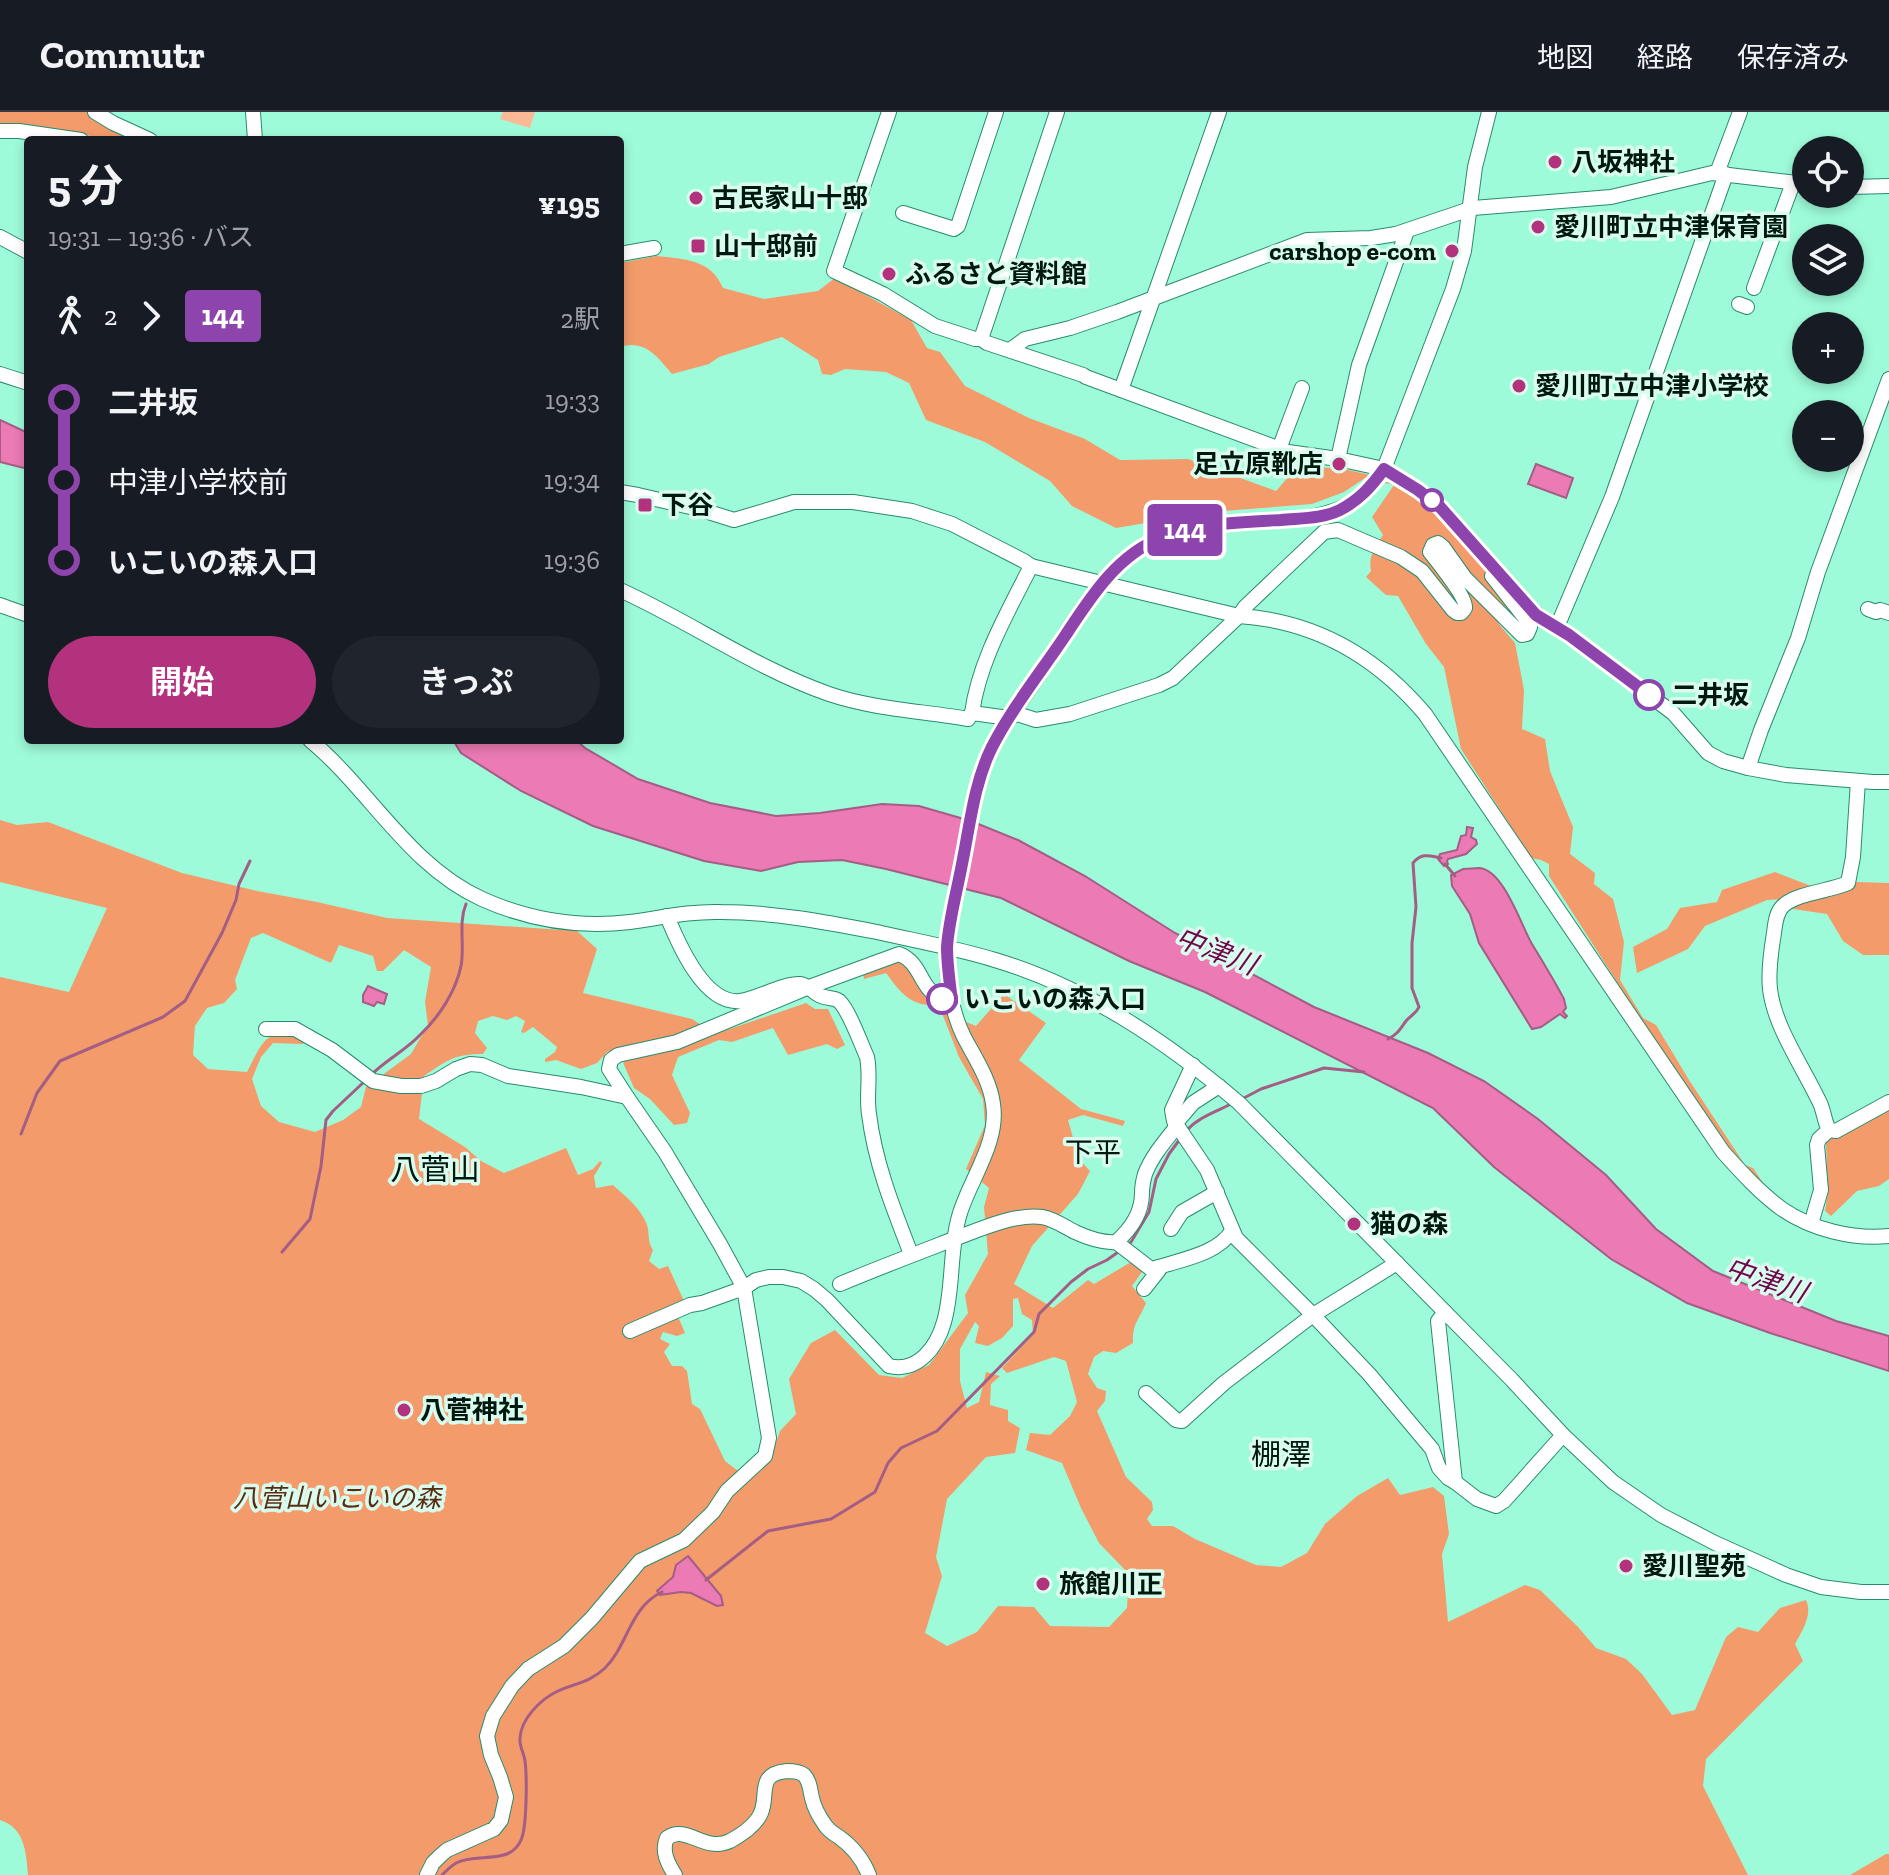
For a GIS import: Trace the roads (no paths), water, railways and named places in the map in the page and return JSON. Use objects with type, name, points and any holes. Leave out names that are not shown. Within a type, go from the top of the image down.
[{"type":"street","points":[[95,112],[141,136]]},
{"type":"street","points":[[253,112],[253,136]]},
{"type":"street","points":[[889,112],[834,271],[883,294],[935,326],[1083,375],[1288,452],[1384,469],[1440,507],[1536,615],[1618,670],[1673,713],[1708,753],[1723,761],[1786,775],[1889,782]]},
{"type":"street","points":[[903,213],[954,229],[958,226],[996,112]]},
{"type":"street","points":[[981,339],[1057,112]]},
{"type":"street","points":[[1121,390],[1219,112]]},
{"type":"street","points":[[630,1331],[690,1305],[744,1288],[756,1280],[783,1277],[801,1281],[814,1289],[889,1366],[907,1367],[930,1351],[945,1321],[960,1213],[994,1123],[993,1103],[987,1085],[963,1035],[952,1002],[948,941],[979,779],[992,747],[1095,592],[1134,553],[1180,531],[1215,524],[1311,518],[1336,512],[1367,491],[1384,469],[1453,289],[1464,251],[1476,160],[1489,112]]},
{"type":"street","points":[[1557,627],[1623,468],[1740,112]]},
{"type":"street","points":[[0,131],[53,136]]},
{"type":"street","points":[[1010,350],[1025,339],[1070,328],[1307,240],[1371,238],[1407,231],[1473,208],[1611,197],[1722,174],[1792,183]]},
{"type":"street","points":[[1864,187],[1889,186]]},
{"type":"street","points":[[1754,288],[1792,200]]},
{"type":"street","points":[[1338,459],[1359,365],[1407,231]]},
{"type":"street","points":[[0,237],[24,250]]},
{"type":"street","points":[[624,253],[654,248]]},
{"type":"street","points":[[0,374],[24,382]]},
{"type":"street","points":[[1748,768],[1798,638],[1818,572],[1886,398],[1889,379]]},
{"type":"street","points":[[1279,449],[1297,393]]},
{"type":"street","points":[[624,493],[734,520],[794,502],[853,502],[912,511],[952,524],[1031,566],[1302,628],[1362,656],[1404,688],[1425,714],[1715,1142],[1740,1170],[1764,1194],[1796,1218],[1846,1234],[1889,1236]]},
{"type":"street","points":[[972,713],[1009,718],[1017,714],[1036,720],[1070,714],[1173,678],[1324,532],[1338,530],[1401,557],[1422,571],[1453,610],[1461,613],[1465,605],[1430,552],[1433,545],[1438,543],[1465,578],[1522,635],[1527,634],[1530,627],[1492,576],[1495,570]]},
{"type":"street","points":[[624,592],[828,693],[850,700],[968,719],[986,661],[1031,566]]},
{"type":"street","points":[[0,605],[24,614]]},
{"type":"street","points":[[1868,609],[1889,613]]},
{"type":"street","points":[[315,744],[414,851],[447,879],[480,898],[515,912],[552,921],[597,924],[716,912],[781,915],[948,941],[1066,987],[1109,1010],[1193,1065],[1239,1103],[1563,1435],[1637,1500],[1727,1549],[1786,1575],[1821,1587],[1889,1592]]},
{"type":"street","points":[[1829,1130],[1821,1104],[1773,1007],[1769,988],[1770,963],[1781,908],[1809,894],[1848,883],[1853,857],[1858,781]]},
{"type":"street","points":[[667,916],[682,951],[708,986],[724,999],[741,1001],[798,984],[839,1002],[867,1057],[868,1112],[883,1181],[911,1254]]},
{"type":"street","points":[[427,1875],[433,1863],[447,1850],[494,1829],[501,1820],[506,1797],[487,1736],[493,1716],[512,1686],[528,1669],[564,1646],[640,1561],[684,1540],[713,1512],[727,1491],[765,1456],[769,1438],[744,1288],[665,1152],[609,1069],[611,1060],[618,1055],[677,1042],[809,987],[899,954],[910,958],[932,992],[952,1002]]},
{"type":"street","points":[[266,1029],[295,1029],[332,1050],[373,1081],[421,1086],[470,1064],[482,1065],[508,1076],[627,1097]]},
{"type":"street","points":[[1193,1065],[1172,1110],[1180,1130],[1207,1170],[1236,1238],[1378,1384],[1432,1449],[1439,1468],[1448,1478],[1477,1499],[1496,1506],[1563,1435]]},
{"type":"street","points":[[1122,1246],[1138,1215],[1141,1186],[1151,1161],[1180,1130],[1199,1098],[1219,1086]]},
{"type":"street","points":[[1829,1130],[1836,1131],[1889,1102]]},
{"type":"street","points":[[1811,1224],[1821,1190],[1817,1145],[1829,1130]]},
{"type":"street","points":[[1171,1229],[1182,1212],[1217,1192]]},
{"type":"street","points":[[840,1284],[911,1254],[998,1223],[1040,1216],[1077,1233],[1122,1246],[1151,1269],[1209,1250],[1232,1231]]},
{"type":"street","points":[[1146,1393],[1176,1420],[1182,1421],[1224,1383],[1313,1315],[1397,1263]]},
{"type":"street","points":[[1144,1289],[1159,1267]]},
{"type":"street","points":[[1445,1312],[1438,1321],[1455,1482]]},
{"type":"street","points":[[675,1875],[664,1848],[669,1835],[680,1833],[715,1845],[734,1839],[761,1815],[764,1787],[769,1778],[787,1771],[805,1777],[812,1801],[825,1824],[860,1856],[869,1875]]},
{"type":"waterway","points":[[1388,1039],[1419,1007],[1412,988],[1416,907],[1413,863],[1423,856],[1441,858]]},
{"type":"waterway","points":[[21,1134],[37,1093],[60,1061],[163,1017],[185,1001],[222,933],[250,861]]},
{"type":"waterway","points":[[1445,864],[1455,876]]},
{"type":"waterway","points":[[371,1075],[420,1035],[451,994],[461,966],[462,919],[466,904]]},
{"type":"waterway","points":[[1242,1099],[1261,1089],[1324,1068],[1364,1072]]},
{"type":"waterway","points":[[282,1252],[310,1219],[321,1166],[326,1120],[366,1080]]},
{"type":"waterway","points":[[1187,1130],[1202,1118],[1231,1104]]},
{"type":"waterway","points":[[1127,1245],[1149,1212],[1156,1179],[1180,1139]]},
{"type":"waterway","points":[[706,1580],[768,1531],[831,1519],[875,1492],[888,1463],[901,1448],[937,1431],[1034,1332],[1039,1314],[1071,1282],[1121,1250]]},
{"type":"waterway","points":[[442,1875],[464,1860],[501,1856],[516,1848],[523,1834],[525,1814],[526,1768],[520,1741],[528,1717],[550,1695],[587,1680],[605,1668],[643,1607],[662,1592]]},
{"type":"place","name":"八坂神社","points":[[1555,162]]},
{"type":"place","name":"古民家山十邸","points":[[696,198]]},
{"type":"place","name":"愛川町立中津保育園","points":[[1538,227]]},
{"type":"place","name":"山十邸前","points":[[698,246]]},
{"type":"place","name":"carshop e-com","points":[[1452,251]]},
{"type":"place","name":"ふるさと資料館","points":[[889,274]]},
{"type":"place","name":"愛川町立中津小学校","points":[[1519,386]]},
{"type":"place","name":"足立原靴店","points":[[1339,464]]},
{"type":"place","name":"下谷","points":[[645,505]]},
{"type":"place","name":"二井坂","points":[[1649,695]]},
{"type":"place","name":"いこいの森入口","points":[[942,999]]},
{"type":"place","name":"猫の森","points":[[1354,1224]]},
{"type":"place","name":"八菅神社","points":[[404,1410]]},
{"type":"place","name":"愛川聖苑","points":[[1626,1566]]},
{"type":"place","name":"旅館川正","points":[[1043,1584]]},
{"type":"district","name":"下平","points":[[1093,1152]]},
{"type":"district","name":"八菅山","points":[[435,1170]]},
{"type":"district","name":"棚澤","points":[[1281,1455]]},
{"type":"water label","name":"中津川","points":[[1216,951]]},
{"type":"water label","name":"中津川","points":[[1766,1280]]},
{"type":"park label","name":"八菅山いこいの森","points":[[337,1498]]}]
